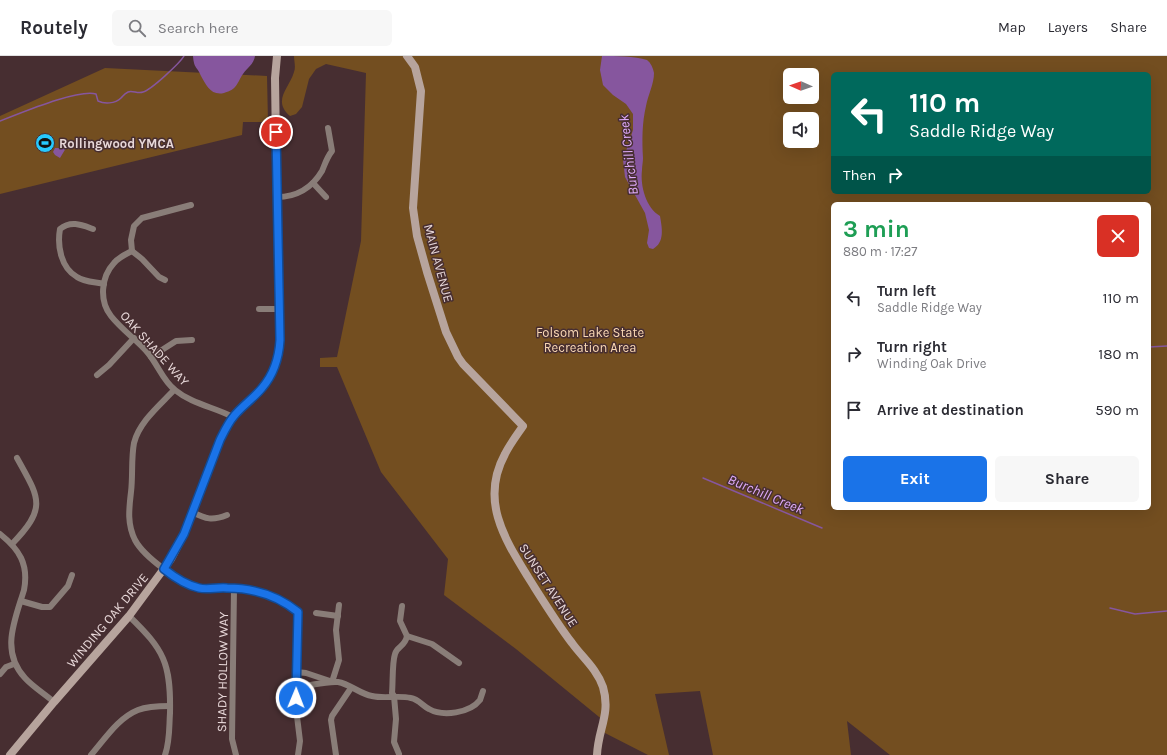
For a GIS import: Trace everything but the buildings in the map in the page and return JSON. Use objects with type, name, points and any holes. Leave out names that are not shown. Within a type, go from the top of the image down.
[{"type":"street","name":"WINDING OAK DRIVE","points":[[10,755],[129,616],[164,569],[184,534],[220,440],[233,417],[262,389],[273,371],[280,349],[277,197],[277,56]]},
{"type":"street","name":"MAIN AVENUE","points":[[408,56],[415,67],[421,92],[413,208],[416,236],[427,272],[446,332],[458,357],[523,426]]},
{"type":"street","points":[[277,197],[288,197],[296,194],[313,183],[321,173],[326,159],[332,151],[328,128]]},
{"type":"street","points":[[313,183],[326,197]]},
{"type":"street","points":[[165,280],[159,277],[132,251],[131,240],[134,226],[142,218],[191,205]]},
{"type":"street","points":[[93,230],[82,225],[73,224],[64,226],[60,229],[59,244],[62,260],[68,270],[77,277],[87,281],[104,284]]},
{"type":"street","name":"OAK SHADE WAY","points":[[132,251],[114,263],[107,274],[103,294],[108,313],[151,357],[174,390],[193,401],[233,417]]},
{"type":"street","points":[[259,309],[280,309]]},
{"type":"street","points":[[97,375],[109,365],[134,338]]},
{"type":"street","points":[[151,357],[176,342],[192,340]]},
{"type":"street","points":[[174,390],[145,423],[134,443],[133,475],[129,507],[130,522],[136,540],[164,569],[182,580],[200,588],[247,588],[265,593],[289,605],[298,612],[296,672],[296,708],[300,736],[298,755]]},
{"type":"street","name":"SUNSET AVENUE","points":[[523,426],[505,454],[498,470],[494,497],[499,526],[509,546],[550,612],[572,644],[595,670],[600,680],[605,694],[606,714],[600,734],[597,755]]},
{"type":"street","points":[[12,544],[33,520],[37,505],[35,491],[17,458]]},
{"type":"street","points":[[192,512],[211,519],[218,519],[227,516]]},
{"type":"street","points":[[0,534],[12,544],[22,559],[25,569],[26,582],[11,637],[11,650],[14,664],[25,679],[54,702]]},
{"type":"street","points":[[21,601],[42,608],[50,607],[68,586],[72,575]]},
{"type":"street","name":"SHADY HOLLOW WAY","points":[[234,588],[232,739],[236,755]]},
{"type":"street","points":[[332,682],[339,660],[336,630],[339,605]]},
{"type":"street","points":[[399,754],[394,742],[396,719],[394,696],[392,693],[394,655],[404,644],[407,636],[400,620],[402,606]]},
{"type":"street","points":[[316,613],[338,616]]},
{"type":"street","points":[[129,616],[150,638],[166,664],[170,683],[170,706],[169,739],[165,755]]},
{"type":"street","points":[[407,636],[432,644],[459,663]]},
{"type":"street","points":[[0,674],[6,667],[14,664]]},
{"type":"street","points":[[296,672],[306,673],[332,682]]},
{"type":"street","points":[[296,687],[340,682],[370,696],[412,698],[436,712],[452,713],[466,709],[476,703],[480,699],[483,691]]},
{"type":"street","points":[[336,755],[331,720],[332,716],[351,688]]},
{"type":"street","points":[[91,755],[120,721],[128,715],[144,708],[170,706]]},
{"type":"green space","name":"Folsom Lake State Recreation Area","points":[[294,56],[1167,56],[1167,755],[890,755],[847,721],[851,755],[713,755],[700,691],[655,694],[669,755],[648,755],[603,732],[604,721],[516,649],[444,595],[448,559],[381,472],[337,367],[320,367],[320,358],[337,357],[361,241],[366,73],[326,64],[316,69],[309,79],[302,107],[296,114],[290,116],[282,105],[282,100],[283,94],[295,70]]},
{"type":"green space","points":[[105,68],[267,76],[268,122],[243,122],[242,135],[0,194],[0,116]]},
{"type":"water","points":[[193,56],[255,56],[252,64],[234,88],[219,94],[212,91],[207,86],[195,65]]},
{"type":"water","points":[[602,56],[631,57],[647,60],[651,64],[654,71],[653,81],[647,102],[642,138],[643,189],[651,208],[660,216],[662,230],[661,239],[657,246],[653,249],[649,248],[647,243],[649,230],[645,213],[625,177],[623,160],[633,130],[633,114],[626,104],[613,95],[603,85],[600,70]]},
{"type":"water","points":[[64,139],[69,142],[70,145],[69,148],[66,148],[60,158],[53,152],[55,148],[59,148]]},
{"type":"waterway","name":"Burchill Creek","points":[[0,121],[62,98],[76,95],[87,93],[96,94],[98,101],[110,103],[119,100],[128,92],[143,92],[152,87],[165,76],[184,56]]},
{"type":"waterway","points":[[1151,347],[1167,346]]},
{"type":"waterway","name":"Burchill Creek","points":[[703,478],[822,528]]},
{"type":"waterway","name":"Burchill Creek","points":[[1110,608],[1135,614],[1167,611]]},
{"type":"place","name":"Rollingwood YMCA","points":[[45,143]]},
{"type":"route","points":[[276,132],[280,340],[278,357],[269,379],[262,389],[233,417],[220,440],[184,534],[177,549],[164,569],[173,576],[200,588],[247,588],[265,593],[289,605],[298,612],[296,698]]}]
